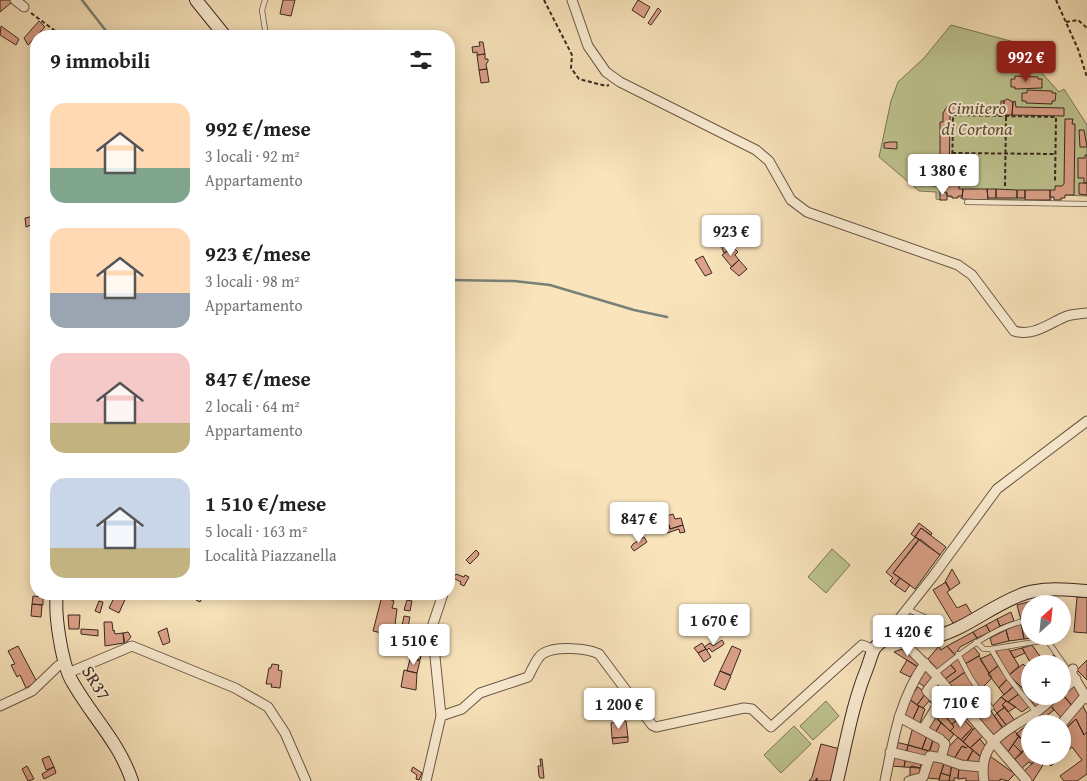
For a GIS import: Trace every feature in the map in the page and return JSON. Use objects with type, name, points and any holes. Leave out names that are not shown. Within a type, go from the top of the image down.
[{"type":"main road","points":[[196,0],[220,30]]},
{"type":"main road","points":[[837,781],[858,690],[874,650],[886,639],[896,635],[923,639],[945,635],[1006,601],[1027,593],[1045,589],[1087,591]]},
{"type":"main road","name":"SR37","points":[[57,600],[56,617],[72,683],[125,761],[132,781]]},
{"type":"street","points":[[15,0],[24,7]]},
{"type":"street","points":[[572,0],[588,46],[606,72],[620,82],[756,150],[769,161],[791,200],[807,212],[958,265],[972,275],[1014,331],[1024,334],[1069,316],[1087,314]]},
{"type":"street","points":[[1027,781],[937,676],[896,635],[896,623],[997,489],[1087,421]]},
{"type":"street","points":[[426,781],[441,716],[432,627],[441,600]]},
{"type":"street","points":[[441,716],[462,709],[480,693],[528,677],[544,652],[567,649],[592,651],[599,654],[652,725],[656,727],[744,708],[752,709],[771,727],[862,645],[874,650]]},
{"type":"street","points":[[0,706],[32,691],[58,666],[67,668],[132,646],[235,688],[268,707],[285,733],[306,781]]},
{"type":"street","points":[[885,781],[899,717],[911,684],[925,663]]},
{"type":"street","points":[[1069,715],[1086,694],[1073,673],[1071,676]]},
{"type":"street","points":[[923,729],[936,700],[927,691],[937,676]]},
{"type":"street","points":[[984,781],[983,759],[993,743],[1006,728],[1036,712],[1044,705]]},
{"type":"street","points":[[899,717],[942,740],[945,744],[940,758]]},
{"type":"street","points":[[890,752],[928,760]]},
{"type":"street","points":[[909,781],[923,777],[930,756],[961,765],[982,767]]},
{"type":"lane","points":[[265,0],[262,10],[265,30]]},
{"type":"lane","points":[[967,202],[1087,205]]},
{"type":"lane","points":[[907,609],[933,621]]},
{"type":"lane","points":[[937,676],[958,654],[976,642],[1021,621]]},
{"type":"lane","points":[[976,642],[984,649],[1048,640],[1068,670],[1073,673]]},
{"type":"lane","points":[[991,648],[1008,677],[1036,712]]},
{"type":"lane","points":[[958,654],[970,677],[991,708]]},
{"type":"path","points":[[544,0],[572,55],[571,68],[579,79],[606,86],[620,82]]},
{"type":"path","points":[[1056,0],[1087,77]]},
{"type":"path","points":[[24,7],[54,30]]},
{"type":"path","points":[[1066,22],[1078,20],[1087,28]]},
{"type":"path","points":[[952,180],[953,115],[1056,117],[1054,182]]},
{"type":"path","points":[[1005,186],[1006,117]]},
{"type":"path","points":[[952,153],[1055,154]]},
{"type":"green space","name":"Cimitero di Cortona","points":[[951,25],[1014,42],[1059,92],[1064,89],[1087,125],[1087,196],[1066,195],[1061,199],[1051,197],[1051,201],[960,198],[960,195],[949,197],[949,195],[941,200],[936,199],[936,192],[919,191],[879,157],[891,101],[898,82],[924,58]]},
{"type":"green space","points":[[832,549],[850,565],[826,593],[808,577]]},
{"type":"green space","points":[[826,701],[839,716],[813,740],[800,726]]},
{"type":"green space","points":[[794,726],[811,744],[781,773],[764,755]]},
{"type":"building","points":[[0,0],[10,0],[12,2],[0,12]]},
{"type":"building","points":[[283,0],[295,0],[291,16],[280,14]]},
{"type":"building","points":[[638,0],[650,7],[644,18],[632,10]]},
{"type":"building","points":[[658,8],[661,11],[651,25],[648,23]]},
{"type":"building","points":[[39,21],[45,27],[42,30],[31,30]]},
{"type":"building","points":[[1,26],[19,39],[16,45],[0,35]]},
{"type":"building","points":[[30,31],[30,43],[28,45],[24,38]]},
{"type":"building","points":[[479,42],[483,42],[485,54],[477,55],[477,52],[473,53],[472,47],[480,46]]},
{"type":"building","points":[[485,54],[485,59],[488,59],[487,69],[479,70],[477,55]]},
{"type":"building","points":[[487,69],[489,82],[481,83],[479,70]]},
{"type":"building","points":[[1015,76],[1038,77],[1038,79],[1042,79],[1042,88],[1015,89],[1015,87],[1011,87],[1011,79],[1015,79]]},
{"type":"building","points":[[1027,90],[1052,91],[1052,93],[1056,93],[1055,101],[1052,101],[1052,104],[1026,103],[1026,101],[1022,101],[1022,93],[1027,93]]},
{"type":"building","points":[[1007,99],[1013,102],[1012,115],[1003,115],[1004,101]]},
{"type":"building","points":[[1001,101],[1004,101],[1003,115],[952,113],[950,115],[949,183],[959,185],[959,189],[963,189],[962,196],[958,196],[958,198],[947,196],[947,193],[942,190],[942,175],[940,175],[940,122],[943,122],[943,113],[948,105],[1001,107]]},
{"type":"building","points":[[1015,101],[1016,107],[1064,108],[1064,116],[1012,115],[1013,102]]},
{"type":"building","points":[[1065,119],[1073,119],[1072,124],[1075,124],[1074,195],[1065,195],[1065,198],[1061,198],[1061,200],[1054,200],[1054,197],[1050,197],[1050,190],[1055,190],[1055,186],[1062,186],[1064,184]]},
{"type":"building","points":[[1079,130],[1084,130],[1087,147],[1080,147]]},
{"type":"building","points":[[897,142],[897,149],[884,148],[884,143]]},
{"type":"building","points":[[1085,155],[1087,155],[1087,183],[1084,183],[1084,178],[1078,178],[1078,158],[1085,158]]},
{"type":"building","points":[[933,162],[936,162],[936,186],[932,186]]},
{"type":"building","points":[[1079,183],[1087,183],[1087,195],[1079,194]]},
{"type":"building","points":[[963,189],[987,189],[988,200],[962,199]]},
{"type":"building","points":[[987,189],[996,189],[996,198],[988,198]]},
{"type":"building","points":[[996,189],[1017,190],[1017,198],[996,198]]},
{"type":"building","points":[[940,190],[947,193],[947,200],[940,200]]},
{"type":"building","points":[[1017,190],[1025,190],[1025,198],[1017,198]]},
{"type":"building","points":[[1025,190],[1050,190],[1050,200],[1025,200]]},
{"type":"building","points":[[30,217],[30,225],[26,227],[25,218]]},
{"type":"building","points":[[728,234],[733,247],[724,253],[718,239]]},
{"type":"building","points":[[733,247],[738,252],[735,255],[739,260],[732,267],[722,255]]},
{"type":"building","points":[[703,256],[712,273],[705,276],[695,260]]},
{"type":"building","points":[[739,260],[747,269],[739,276],[730,268]]},
{"type":"building","points":[[673,514],[675,519],[681,518],[683,525],[670,529],[669,525],[666,526],[663,517]]},
{"type":"building","points":[[919,523],[932,533],[931,535],[921,528],[915,537],[911,534]]},
{"type":"building","points":[[669,525],[670,529],[683,525],[685,532],[680,533],[679,529],[667,533],[666,526]]},
{"type":"building","points":[[921,528],[946,547],[940,555],[915,537]]},
{"type":"building","points":[[644,537],[647,542],[634,551],[631,547],[633,544]]},
{"type":"building","points":[[915,537],[919,539],[893,573],[900,578],[895,585],[890,581],[893,578],[886,572]]},
{"type":"building","points":[[920,539],[940,555],[915,589],[893,573]]},
{"type":"building","points":[[476,550],[479,553],[478,556],[470,564],[466,560]]},
{"type":"building","points":[[952,569],[960,583],[950,590],[945,582]]},
{"type":"building","points":[[455,575],[464,577],[465,575],[469,577],[464,586],[455,579]]},
{"type":"building","points":[[900,578],[910,585],[905,592],[895,585]]},
{"type":"building","points":[[946,582],[950,590],[947,592],[957,608],[966,604],[972,614],[954,625],[933,590]]},
{"type":"building","points":[[1077,597],[1087,597],[1087,633],[1074,632]]},
{"type":"building","points":[[32,600],[43,600],[43,605],[32,604]]},
{"type":"building","points":[[113,600],[125,600],[119,613],[109,608]]},
{"type":"building","points":[[381,600],[394,601],[392,608],[397,609],[395,625],[393,625],[390,635],[373,631]]},
{"type":"building","points":[[407,600],[412,601],[410,611],[404,610]]},
{"type":"building","points":[[99,601],[103,602],[100,613],[95,611]]},
{"type":"building","points":[[32,604],[42,605],[41,617],[31,616]]},
{"type":"building","points":[[1021,604],[1021,620],[1017,605]]},
{"type":"building","points":[[1011,612],[1014,621],[1000,626],[997,619]]},
{"type":"building","points":[[68,615],[80,615],[79,629],[69,629]]},
{"type":"building","points":[[404,616],[410,617],[407,632],[401,631]]},
{"type":"building","points":[[997,619],[1000,626],[990,632],[986,625]]},
{"type":"building","points":[[104,622],[112,622],[115,634],[123,633],[124,643],[105,646]]},
{"type":"building","points":[[1021,623],[1021,639],[1009,641],[1006,630]]},
{"type":"building","points":[[986,625],[990,632],[977,638],[973,632]]},
{"type":"building","points":[[167,628],[170,642],[163,645],[158,632]]},
{"type":"building","points":[[81,629],[98,630],[98,636],[81,634]]},
{"type":"building","points":[[1006,630],[1009,641],[992,645],[990,638]]},
{"type":"building","points":[[128,632],[131,637],[125,644],[123,633]]},
{"type":"building","points":[[973,632],[977,638],[960,647],[955,655],[947,646]]},
{"type":"building","points":[[722,640],[723,645],[712,652],[709,648],[707,650],[704,647],[710,643],[713,646]]},
{"type":"building","points":[[702,643],[706,649],[698,653],[694,648]]},
{"type":"building","points":[[1032,645],[1039,655],[1026,655],[1022,648]]},
{"type":"building","points":[[18,646],[37,682],[26,688],[20,675],[17,677],[11,665],[15,664],[8,651]]},
{"type":"building","points":[[732,646],[741,650],[731,675],[720,671]]},
{"type":"building","points":[[939,646],[941,650],[947,646],[955,655],[938,670],[928,659]]},
{"type":"building","points":[[973,646],[980,655],[965,664],[960,654]]},
{"type":"building","points":[[1008,648],[1019,666],[1009,675],[995,650]]},
{"type":"building","points":[[1022,648],[1025,653],[1014,658],[1010,651]]},
{"type":"building","points":[[411,649],[422,652],[420,660],[409,657]]},
{"type":"building","points":[[706,649],[711,657],[704,662],[698,653]]},
{"type":"building","points":[[902,649],[921,664],[918,667],[894,652]]},
{"type":"building","points":[[991,654],[998,666],[989,673],[980,659]]},
{"type":"building","points":[[979,656],[992,678],[980,690],[965,664]]},
{"type":"building","points":[[958,657],[965,672],[948,684],[945,679],[956,671],[950,664]]},
{"type":"building","points":[[410,659],[420,661],[417,673],[407,671]]},
{"type":"building","points":[[907,660],[918,667],[910,677],[900,672]]},
{"type":"building","points":[[1087,660],[1087,680],[1077,670]]},
{"type":"building","points":[[272,664],[279,665],[278,670],[282,671],[280,688],[271,687],[272,684],[266,684],[269,668],[271,668]]},
{"type":"building","points":[[950,664],[956,671],[945,679],[940,672]]},
{"type":"building","points":[[998,666],[1007,679],[999,688],[988,674]]},
{"type":"building","points":[[1021,666],[1021,687],[1009,675]]},
{"type":"building","points":[[926,668],[934,678],[926,688],[918,682],[922,678],[920,675]]},
{"type":"building","points":[[404,670],[417,673],[416,690],[401,687]]},
{"type":"building","points":[[720,671],[731,676],[725,690],[714,685]]},
{"type":"building","points":[[965,672],[987,706],[975,715],[948,684]]},
{"type":"building","points":[[1007,679],[1014,686],[1004,695],[999,688]]},
{"type":"building","points":[[937,681],[948,694],[940,702],[930,688]]},
{"type":"building","points":[[1074,684],[1082,696],[1073,707],[1071,704],[1071,686]]},
{"type":"building","points":[[1014,686],[1020,693],[1008,702],[1001,697]]},
{"type":"building","points":[[918,687],[926,693],[917,705],[909,699]]},
{"type":"building","points":[[926,693],[934,696],[940,702],[935,707],[929,701],[923,708],[917,705]]},
{"type":"building","points":[[1020,693],[1021,705],[1030,706],[1022,712],[1008,702]]},
{"type":"building","points":[[950,696],[965,713],[952,724],[945,716],[947,715],[939,708]]},
{"type":"building","points":[[1001,697],[1006,701],[1002,705],[1005,707],[997,713],[992,707]]},
{"type":"building","points":[[909,699],[919,706],[912,721],[901,716]]},
{"type":"building","points":[[1006,701],[1016,707],[1008,712],[1002,705]]},
{"type":"building","points":[[1081,702],[1087,714],[1087,732],[1084,735],[1076,719],[1071,724],[1070,715]]},
{"type":"building","points":[[987,705],[1003,729],[994,737],[975,715]]},
{"type":"building","points":[[1048,705],[1054,710],[1048,715],[1035,715]]},
{"type":"building","points":[[1071,705],[1073,707],[1067,715],[1059,715],[1051,706]]},
{"type":"building","points":[[919,706],[925,709],[919,725],[912,721]]},
{"type":"building","points":[[1005,707],[1015,721],[1007,726],[997,713]]},
{"type":"building","points":[[939,708],[947,715],[945,716],[954,727],[950,731],[933,714]]},
{"type":"building","points":[[965,713],[976,726],[963,742],[961,740],[972,728],[961,717]]},
{"type":"building","points":[[997,713],[1007,726],[1004,729],[994,716]]},
{"type":"building","points":[[933,714],[941,723],[935,733],[925,728]]},
{"type":"building","points":[[961,717],[972,728],[961,740],[950,731],[954,727],[952,724]]},
{"type":"building","points":[[1076,719],[1084,735],[1087,732],[1087,774],[1077,781],[1064,781],[1060,776],[1082,760],[1071,748],[1071,724]]},
{"type":"building","points":[[626,721],[628,737],[612,738],[611,723]]},
{"type":"building","points":[[941,723],[954,734],[947,743],[935,733]]},
{"type":"building","points":[[976,726],[984,735],[970,748],[963,742]]},
{"type":"building","points":[[913,727],[928,733],[922,749],[908,745]]},
{"type":"building","points":[[1012,728],[1019,736],[1008,752],[998,741]]},
{"type":"building","points":[[1021,730],[1021,737],[1016,734]]},
{"type":"building","points":[[928,733],[934,737],[929,751],[922,749]]},
{"type":"building","points":[[1019,736],[1021,739],[1021,752],[1013,744]]},
{"type":"building","points":[[628,737],[628,742],[613,744],[612,738]]},
{"type":"building","points":[[934,737],[942,743],[939,756],[929,754]]},
{"type":"building","points":[[958,737],[968,746],[966,748],[962,746],[954,759],[944,752]]},
{"type":"building","points":[[980,739],[987,748],[981,757],[970,748]]},
{"type":"building","points":[[896,742],[908,745],[906,755],[893,752]]},
{"type":"building","points":[[821,744],[840,749],[831,781],[809,781],[812,777]]},
{"type":"building","points":[[1013,744],[1021,754],[1014,760],[1008,752]]},
{"type":"building","points":[[908,745],[929,751],[927,758],[906,754]]},
{"type":"building","points":[[962,746],[966,748],[968,746],[973,750],[966,764],[954,759]]},
{"type":"building","points":[[973,750],[981,757],[979,766],[966,762]]},
{"type":"building","points":[[1021,752],[1021,765],[1026,765],[1021,769],[1014,760]]},
{"type":"building","points":[[987,754],[1015,774],[1008,781],[1000,779],[1000,781],[985,781]]},
{"type":"building","points":[[893,755],[906,757],[904,767],[891,766]]},
{"type":"building","points":[[49,756],[54,767],[46,770],[42,759]]},
{"type":"building","points":[[906,757],[922,761],[920,768],[904,767]]},
{"type":"building","points":[[540,759],[542,759],[544,778],[539,776],[538,766],[541,766]]},
{"type":"building","points":[[932,760],[944,763],[939,779],[927,778]]},
{"type":"building","points":[[945,761],[952,763],[950,776],[941,773]]},
{"type":"building","points":[[952,763],[959,767],[958,778],[954,778],[954,781],[949,781]]},
{"type":"building","points":[[1031,765],[1043,765],[1033,781],[1023,772]]},
{"type":"building","points":[[27,766],[34,779],[28,781],[22,769]]},
{"type":"building","points":[[54,767],[56,773],[44,779],[42,774]]},
{"type":"building","points":[[413,767],[422,773],[419,780],[416,779],[417,775],[411,771]]},
{"type":"building","points":[[910,767],[920,768],[920,775],[910,777]]},
{"type":"building","points":[[959,767],[980,768],[981,781],[966,781],[966,778],[958,779]]},
{"type":"building","points":[[941,773],[950,776],[949,781],[939,781]]},
{"type":"waterway","points":[[82,0],[105,30]]},
{"type":"waterway","points":[[455,280],[514,281],[550,285],[634,310],[667,317]]}]
